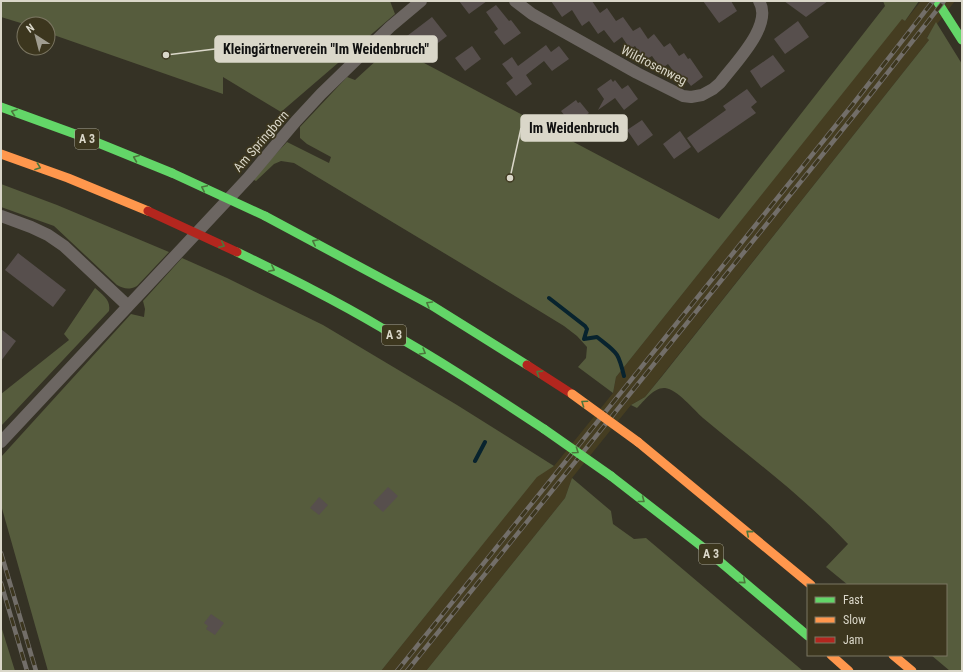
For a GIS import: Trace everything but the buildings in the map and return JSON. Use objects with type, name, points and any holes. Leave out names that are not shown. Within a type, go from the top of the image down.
[{"type":"main road","points":[[937,1],[962,40]]},
{"type":"main road","name":"A 3","points":[[1,107],[86,138],[172,173],[265,216],[348,259],[432,306],[499,346],[572,394],[638,442],[810,584]]},
{"type":"main road","name":"A 3","points":[[1,154],[68,178],[148,211],[237,252],[327,297],[408,343],[474,383],[544,429],[611,476],[705,548],[807,635]]},
{"type":"main road","points":[[832,656],[849,671]]},
{"type":"main road","points":[[895,656],[912,671]]},
{"type":"street","name":"Am Springborn","points":[[1,442],[248,178],[321,94],[390,27],[421,1]]},
{"type":"street","name":"Wildrosenweg","points":[[515,1],[532,14],[637,73],[682,96],[691,97],[713,89],[720,83],[755,38],[762,22],[763,8],[759,1]]},
{"type":"street","points":[[1,216],[31,226],[64,246],[128,306]]},
{"type":"shaded area","points":[[921,1],[955,1],[927,37],[929,40],[645,397],[631,405],[572,478],[565,498],[426,671],[381,671],[537,476],[554,466],[613,393],[616,377],[902,18],[905,21]]},
{"type":"green space","points":[[1,1],[390,1],[395,14],[281,112],[223,77],[223,94],[56,36],[56,16],[16,16],[16,22],[1,17]]},
{"type":"green space","points":[[883,1],[919,1],[905,21],[902,19],[616,377],[613,393],[578,367],[586,358],[587,347],[577,336],[564,326],[294,163],[281,161],[274,164],[256,181],[252,179],[287,142],[329,163],[331,157],[307,144],[300,138],[300,127],[347,77],[355,80],[392,46],[719,219],[885,6]]},
{"type":"green space","points":[[936,22],[962,64],[962,671],[950,671],[932,656],[947,656],[947,584],[847,584],[826,567],[848,544],[796,494],[703,418],[685,400],[670,389],[661,388],[653,392],[637,408],[631,405],[645,397],[663,375],[929,40],[927,38]]},
{"type":"green space","points":[[1,184],[57,205],[169,252],[137,286],[127,288],[117,285],[54,226],[1,207]]},
{"type":"green space","points":[[182,258],[227,278],[323,325],[457,405],[554,466],[537,477],[381,671],[48,671],[1,505],[1,457],[131,314],[144,317],[145,309],[143,301]]},
{"type":"green space","points":[[95,288],[108,301],[109,311],[1,426],[1,394],[69,340],[64,334]]},
{"type":"green space","points":[[572,478],[611,511],[613,524],[634,539],[646,538],[803,671],[426,671],[565,498]]},
{"type":"green space","points":[[1,626],[15,671],[1,671]]},
{"type":"waterway","points":[[549,298],[585,326],[587,329],[584,339],[597,337],[616,353],[624,376]]},
{"type":"waterway","points":[[475,461],[485,442]]},
{"type":"railway","points":[[397,671],[853,104],[933,1]]},
{"type":"railway","points":[[407,671],[860,108],[944,1]]},
{"type":"railway","points":[[1,553],[36,671]]},
{"type":"railway","points":[[1,583],[27,671]]},
{"type":"traffic: fast","points":[[937,1],[962,40]]},
{"type":"traffic: fast","points":[[1,107],[86,138],[172,173]]},
{"type":"traffic: fast","points":[[172,173],[265,216]]},
{"type":"traffic: fast","points":[[265,216],[431,305],[527,365]]},
{"type":"traffic: fast","points":[[237,252],[328,298],[403,340],[464,377],[544,429]]},
{"type":"traffic: fast","points":[[544,429],[611,476]]},
{"type":"traffic: fast","points":[[611,476],[705,549],[807,635]]},
{"type":"traffic: slow","points":[[1,154],[68,178],[148,211]]},
{"type":"traffic: slow","points":[[572,394],[638,442]]},
{"type":"traffic: slow","points":[[638,442],[810,584]]},
{"type":"traffic: slow","points":[[832,656],[849,671]]},
{"type":"traffic: slow","points":[[894,656],[912,671]]},
{"type":"traffic: jam","points":[[148,211],[237,252]]},
{"type":"traffic: jam","points":[[527,365],[572,394]]},
{"type":"place","name":"Kleingärtnerverein \"Im Weidenbruch\"","points":[[166,55]]},
{"type":"place","name":"Im Weidenbruch","points":[[510,178]]}]
